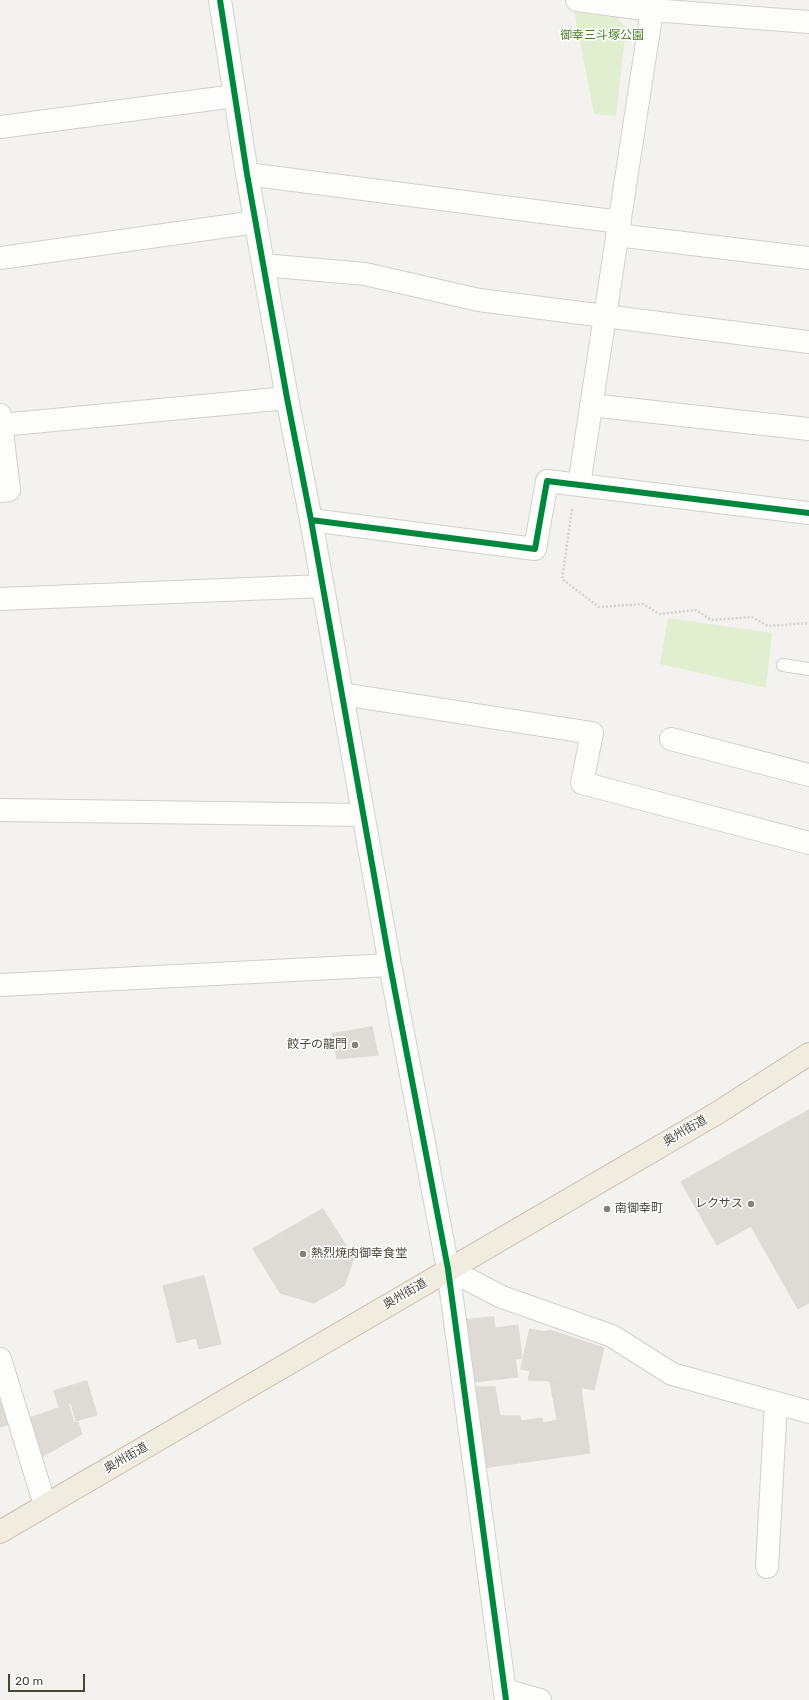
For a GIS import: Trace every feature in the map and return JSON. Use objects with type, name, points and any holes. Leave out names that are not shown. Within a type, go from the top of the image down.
[{"type":"highway","name":"奥州街道","points":[[0,1532],[719,1112],[809,1054]]},
{"type":"street","points":[[220,0],[247,174],[263,265],[287,398],[312,520],[390,965],[448,1269],[505,1695],[540,1700]]},
{"type":"street","points":[[577,0],[652,10],[809,22]]},
{"type":"street","points":[[576,494],[619,228],[652,10]]},
{"type":"street","points":[[0,126],[235,96]]},
{"type":"street","points":[[247,174],[619,228],[809,258]]},
{"type":"street","points":[[0,258],[256,222]]},
{"type":"street","points":[[263,265],[365,274],[479,300],[809,342]]},
{"type":"street","points":[[0,491],[9,490],[1,420],[287,398]]},
{"type":"street","points":[[591,405],[809,429]]},
{"type":"street","points":[[312,520],[535,550],[548,481],[576,494],[809,512]]},
{"type":"street","points":[[0,598],[323,586]]},
{"type":"street","points":[[342,694],[592,733],[582,783],[809,843]]},
{"type":"street","points":[[671,739],[809,775]]},
{"type":"street","points":[[0,810],[363,815]]},
{"type":"street","points":[[0,985],[390,965]]},
{"type":"street","points":[[448,1269],[502,1297],[612,1336],[672,1374],[809,1412]]},
{"type":"street","points":[[0,1359],[45,1505]]},
{"type":"street","points":[[767,1567],[776,1403]]},
{"type":"lane","points":[[783,665],[809,669]]},
{"type":"path","points":[[576,494],[562,579],[599,608],[643,604],[659,614],[696,610],[711,620],[752,617],[768,626],[809,623]]},
{"type":"green space","name":"御幸三斗塚公園","points":[[574,10],[615,15],[626,28],[616,116],[594,114]]},
{"type":"green space","points":[[668,618],[772,633],[766,688],[660,664]]},
{"type":"building","name":"餃子の龍門","points":[[372,1027],[378,1055],[337,1059],[332,1034]]},
{"type":"building","name":"レクサス","points":[[809,1110],[809,1303],[798,1309],[751,1226],[717,1245],[681,1182]]},
{"type":"building","name":"熱烈焼肉御幸食堂","points":[[323,1209],[354,1258],[344,1286],[314,1303],[280,1293],[253,1249]]},
{"type":"building","points":[[204,1276],[221,1344],[199,1349],[196,1338],[177,1343],[163,1286]]},
{"type":"building","points":[[494,1317],[495,1328],[518,1325],[522,1358],[515,1359],[518,1377],[474,1382],[466,1320]]},
{"type":"building","points":[[530,1329],[545,1332],[550,1330],[604,1348],[594,1390],[550,1381],[528,1380],[530,1371],[521,1369]]},
{"type":"building","points":[[87,1381],[97,1415],[76,1421],[71,1403],[59,1407],[54,1391]]},
{"type":"building","points":[[550,1381],[581,1388],[590,1453],[483,1468],[471,1387],[495,1387],[500,1416],[520,1416],[521,1421],[542,1418],[543,1423],[557,1420]]},
{"type":"building","points":[[0,1388],[10,1424],[0,1427]]},
{"type":"building","points":[[69,1405],[74,1423],[78,1422],[82,1434],[40,1458],[27,1419]]},
{"type":"cycle path","points":[[220,0],[247,174],[287,398],[311,520],[390,965],[448,1269],[506,1700]]},
{"type":"cycle path","points":[[311,520],[535,549],[547,481],[809,513]]},
{"type":"place","name":"餃子の龍門","points":[[355,1045]]},
{"type":"place","name":"レクサス","points":[[751,1204]]},
{"type":"place","name":"南御幸町","points":[[607,1209]]},
{"type":"place","name":"熱烈焼肉御幸食堂","points":[[303,1254]]}]
